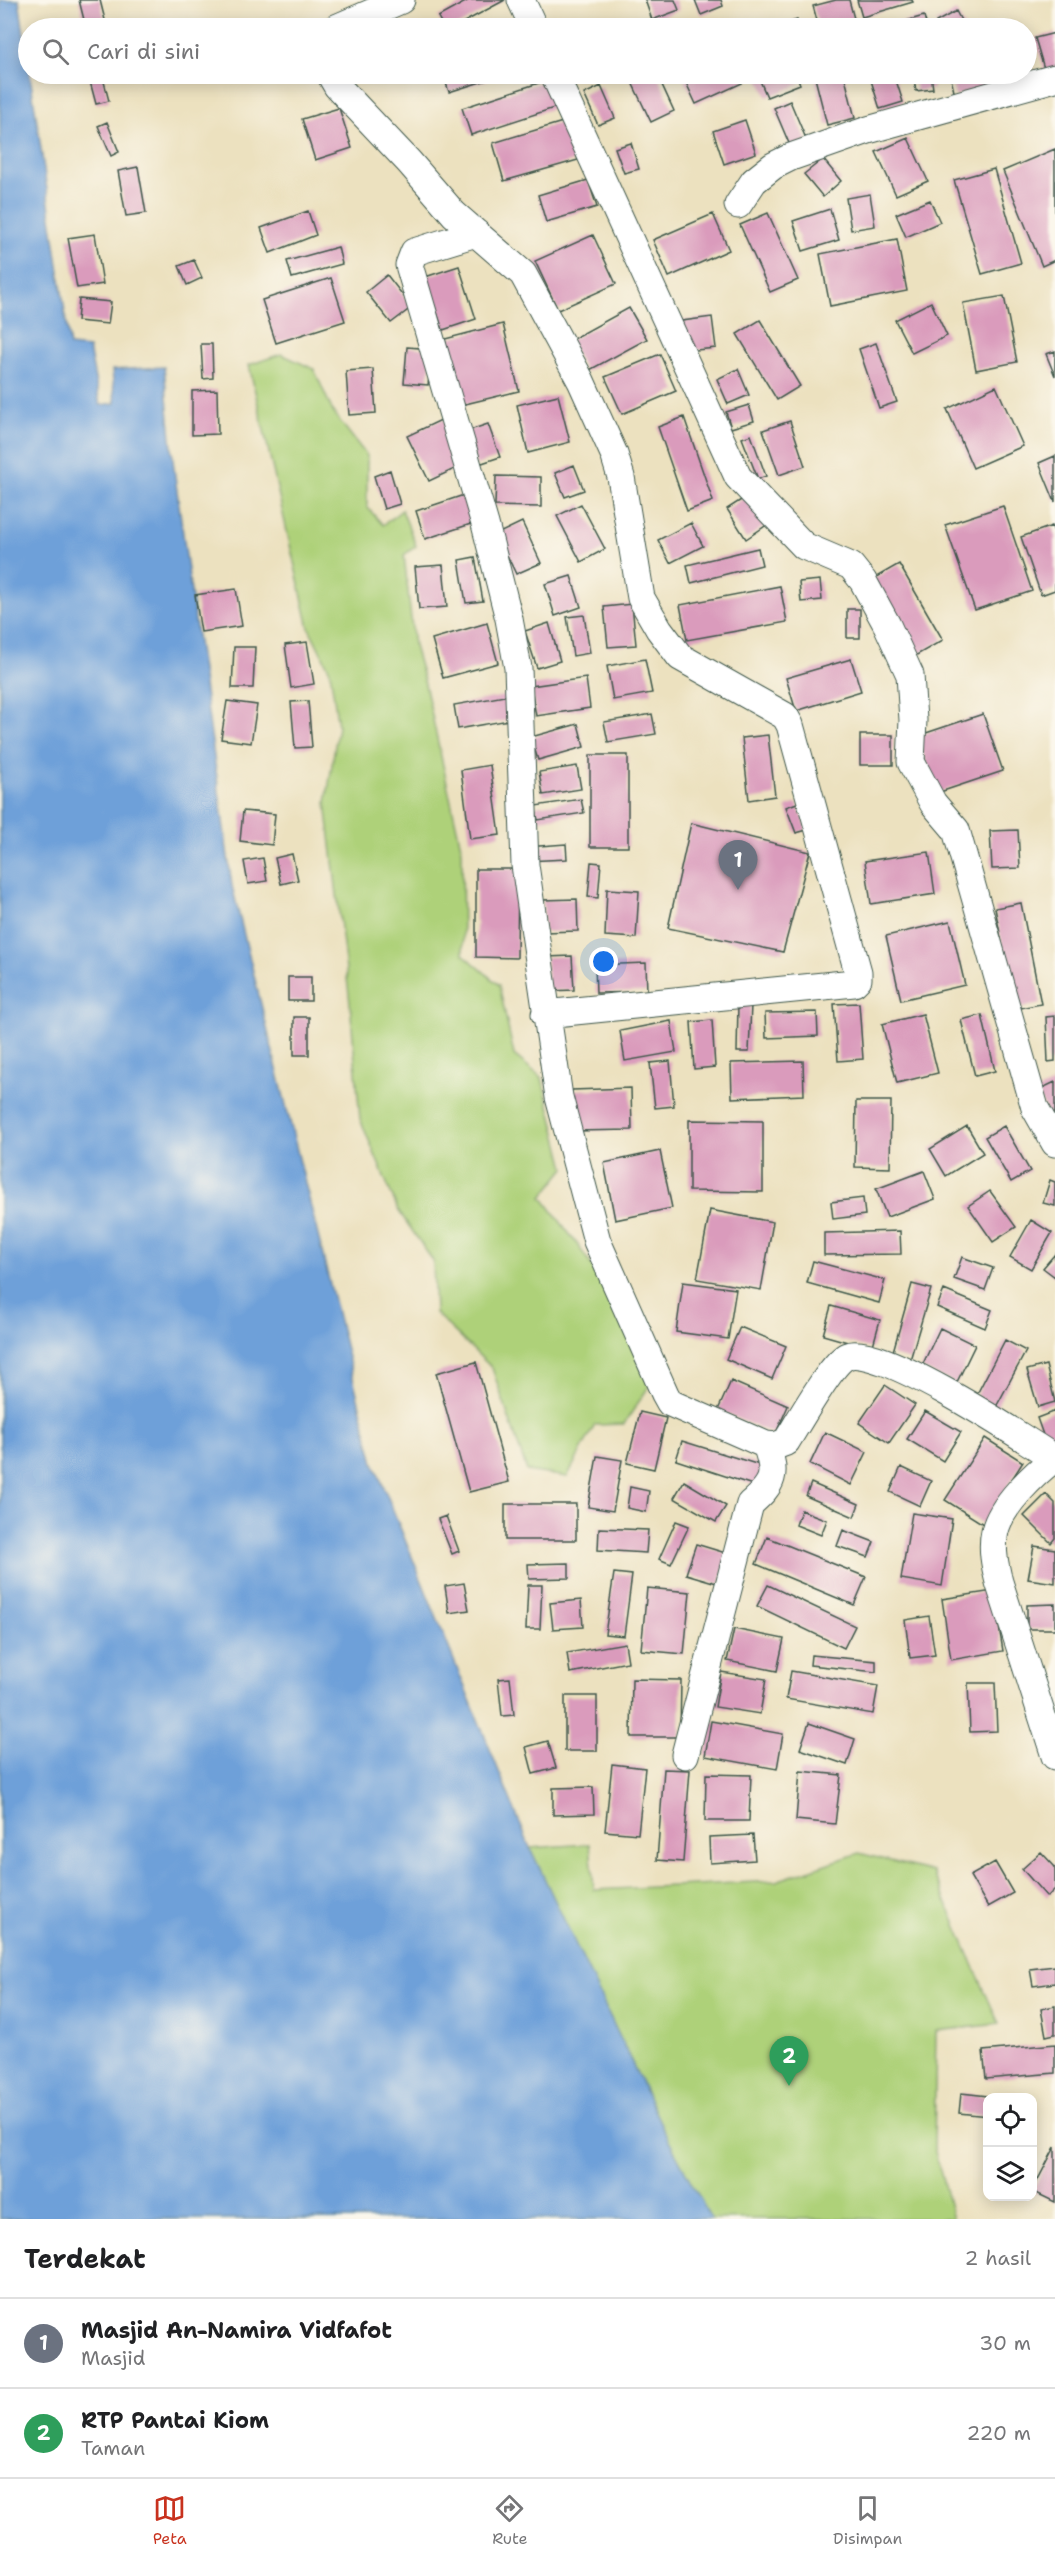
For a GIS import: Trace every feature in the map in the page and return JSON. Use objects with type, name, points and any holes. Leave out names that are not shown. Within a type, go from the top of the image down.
[{"type":"street","points":[[359,18],[401,0]]},
{"type":"street","points":[[521,0],[529,18]]},
{"type":"street","points":[[1037,83],[1055,78]]},
{"type":"street","points":[[336,84],[454,214],[523,274],[581,381],[614,454],[621,477],[641,598],[659,629],[680,657],[725,684],[769,705],[785,716],[790,724],[858,972],[858,979],[854,983],[545,1014]]},
{"type":"street","points":[[560,84],[738,477],[804,546],[851,566],[863,581],[887,625],[910,675],[913,720],[911,762],[933,803],[956,830],[1035,1108],[1055,1143]]},
{"type":"street","points":[[738,205],[754,181],[773,166],[791,158],[868,130],[1033,84]]},
{"type":"street","points":[[476,233],[414,252],[409,265],[485,524],[511,629],[518,668],[521,705],[525,865],[545,1014],[559,1096],[597,1241],[670,1403],[766,1445],[775,1446],[786,1442],[835,1367],[846,1356],[859,1354],[875,1358],[946,1391],[1055,1458],[1030,1480],[1000,1518],[994,1532],[993,1558],[1055,1756]]},
{"type":"street","points":[[685,1755],[750,1504],[772,1480],[773,1464],[766,1445]]},
{"type":"green space","points":[[281,354],[314,369],[333,412],[367,456],[367,507],[383,525],[402,510],[416,546],[404,555],[414,646],[425,684],[462,851],[463,954],[499,985],[514,1055],[542,1078],[565,1168],[542,1197],[622,1310],[654,1379],[624,1424],[595,1425],[567,1477],[527,1471],[492,1368],[435,1313],[433,1261],[398,1210],[360,1119],[350,1003],[326,803],[338,726],[330,671],[309,628],[249,365]]},
{"type":"green space","points":[[590,1844],[594,1890],[776,1881],[859,1853],[933,1872],[999,2024],[936,2031],[934,2148],[953,2219],[711,2219],[669,2141],[530,1848]]},
{"type":"water","points":[[0,0],[19,0],[22,18],[18,18],[18,84],[31,84],[70,346],[89,348],[100,405],[115,403],[112,370],[164,367],[174,469],[232,886],[374,1463],[530,1848],[669,2141],[711,2219],[0,2219]]},
{"type":"building","points":[[79,0],[100,0],[104,18],[84,18]]},
{"type":"building","points":[[469,0],[505,0],[472,18],[438,17]]},
{"type":"building","points":[[645,0],[675,0],[679,10],[651,18]]},
{"type":"building","points":[[695,0],[721,0],[723,6],[701,15]]},
{"type":"building","points":[[836,0],[849,0],[854,18],[816,18],[813,6]]},
{"type":"building","points":[[857,0],[912,0],[913,2],[862,17]]},
{"type":"building","points":[[956,11],[960,18],[943,18]]},
{"type":"building","points":[[1055,33],[1055,69],[1045,72],[1037,38]]},
{"type":"building","points":[[91,84],[105,84],[109,101],[96,104]]},
{"type":"building","points":[[446,84],[474,84],[449,92]]},
{"type":"building","points":[[536,84],[549,84],[557,107],[471,135],[462,108]]},
{"type":"building","points":[[633,84],[662,84],[674,111],[651,122]]},
{"type":"building","points":[[687,84],[740,84],[696,104]]},
{"type":"building","points":[[761,84],[800,84],[767,97]]},
{"type":"building","points":[[817,84],[846,84],[855,118],[827,125]]},
{"type":"building","points":[[872,84],[897,84],[903,102],[880,109]]},
{"type":"building","points":[[915,84],[932,84],[933,89],[916,91]]},
{"type":"building","points":[[952,84],[993,84],[955,96]]},
{"type":"building","points":[[601,86],[615,118],[598,125],[584,94]]},
{"type":"building","points":[[790,101],[807,141],[791,148],[774,108]]},
{"type":"building","points":[[339,108],[352,148],[315,160],[302,119]]},
{"type":"building","points":[[745,120],[756,153],[724,164],[713,131]]},
{"type":"building","points":[[566,121],[578,160],[504,181],[493,143]]},
{"type":"building","points":[[107,122],[119,152],[111,156],[98,126]]},
{"type":"building","points":[[908,138],[928,181],[896,195],[876,152]]},
{"type":"building","points":[[631,143],[639,169],[624,173],[615,148]]},
{"type":"building","points":[[1055,149],[1055,260],[1042,266],[1003,171]]},
{"type":"building","points":[[823,159],[841,181],[823,197],[804,174]]},
{"type":"building","points":[[138,167],[146,213],[126,216],[118,171]]},
{"type":"building","points":[[994,169],[1021,263],[982,274],[954,180]]},
{"type":"building","points":[[588,180],[597,207],[546,222],[538,195]]},
{"type":"building","points":[[870,194],[875,226],[851,230],[846,198]]},
{"type":"building","points":[[930,200],[940,222],[906,237],[896,214]]},
{"type":"building","points":[[830,209],[839,240],[803,251],[793,221]]},
{"type":"building","points":[[308,211],[316,235],[270,253],[261,228]]},
{"type":"building","points":[[768,213],[798,280],[770,292],[740,225]]},
{"type":"building","points":[[713,214],[729,250],[669,277],[653,240]]},
{"type":"building","points":[[95,234],[103,284],[77,288],[68,238]]},
{"type":"building","points":[[593,235],[616,284],[558,310],[535,261]]},
{"type":"building","points":[[897,239],[907,291],[830,306],[820,254]]},
{"type":"building","points":[[338,247],[342,264],[292,278],[287,261]]},
{"type":"building","points":[[194,260],[202,278],[187,285],[179,266]]},
{"type":"building","points":[[459,266],[476,319],[443,330],[425,277]]},
{"type":"building","points":[[387,275],[412,307],[391,323],[366,292]]},
{"type":"building","points":[[331,278],[345,321],[276,343],[262,300]]},
{"type":"building","points":[[1004,296],[1017,362],[976,370],[963,303]]},
{"type":"building","points":[[79,299],[111,302],[108,324],[77,321]]},
{"type":"building","points":[[931,302],[947,336],[912,353],[895,320]]},
{"type":"building","points":[[629,308],[647,339],[586,372],[569,341]]},
{"type":"building","points":[[712,317],[716,348],[686,351],[682,321]]},
{"type":"building","points":[[760,320],[800,386],[777,400],[737,334]]},
{"type":"building","points":[[503,324],[519,391],[461,405],[445,339]]},
{"type":"building","points":[[876,343],[897,402],[879,408],[859,349]]},
{"type":"building","points":[[201,344],[212,344],[213,378],[203,379]]},
{"type":"building","points":[[407,347],[432,349],[428,385],[404,383]]},
{"type":"building","points":[[1055,351],[1055,376],[1046,354]]},
{"type":"building","points":[[660,354],[676,391],[622,414],[605,377]]},
{"type":"building","points":[[373,369],[376,413],[349,415],[346,371]]},
{"type":"building","points":[[738,369],[749,395],[728,404],[717,379]]},
{"type":"building","points":[[996,386],[1023,446],[973,468],[947,409]]},
{"type":"building","points":[[217,390],[218,434],[192,435],[192,391]]},
{"type":"building","points":[[558,395],[570,442],[528,453],[517,405]]},
{"type":"building","points":[[749,405],[754,421],[731,428],[726,412]]},
{"type":"building","points":[[684,417],[713,501],[687,511],[658,427]]},
{"type":"building","points":[[443,419],[465,464],[429,481],[407,436]]},
{"type":"building","points":[[790,421],[805,466],[779,475],[763,430]]},
{"type":"building","points":[[488,424],[500,457],[476,465],[464,432]]},
{"type":"building","points":[[751,435],[766,476],[758,479],[742,438]]},
{"type":"building","points":[[1055,456],[1055,502],[1039,463]]},
{"type":"building","points":[[574,465],[584,490],[565,497],[555,473]]},
{"type":"building","points":[[390,470],[400,504],[384,509],[374,476]]},
{"type":"building","points":[[496,476],[541,477],[541,507],[495,506]]},
{"type":"building","points":[[470,493],[480,521],[425,539],[416,511]]},
{"type":"building","points":[[752,493],[771,522],[746,539],[727,509]]},
{"type":"building","points":[[581,504],[605,549],[581,562],[557,516]]},
{"type":"building","points":[[1003,506],[1032,591],[975,610],[945,525]]},
{"type":"building","points":[[522,522],[541,563],[516,574],[497,534]]},
{"type":"building","points":[[691,523],[703,546],[670,563],[658,540]]},
{"type":"building","points":[[1052,526],[1055,535],[1055,590],[1041,595],[1021,537]]},
{"type":"building","points":[[758,548],[762,565],[691,583],[687,565]]},
{"type":"building","points":[[475,557],[483,601],[466,603],[459,560]]},
{"type":"building","points":[[899,564],[943,640],[915,656],[871,580]]},
{"type":"building","points":[[443,565],[447,607],[419,609],[415,567]]},
{"type":"building","points":[[571,576],[581,607],[555,616],[545,584]]},
{"type":"building","points":[[820,580],[822,600],[801,602],[799,582]]},
{"type":"building","points":[[780,586],[787,622],[687,640],[680,605]]},
{"type":"building","points":[[236,589],[242,626],[201,632],[195,595]]},
{"type":"building","points":[[632,604],[636,645],[608,647],[604,607]]},
{"type":"building","points":[[847,609],[860,609],[860,638],[847,638]]},
{"type":"building","points":[[584,615],[590,653],[573,656],[567,617]]},
{"type":"building","points":[[487,623],[498,663],[443,678],[432,639]]},
{"type":"building","points":[[549,623],[560,661],[537,668],[525,631]]},
{"type":"building","points":[[307,642],[314,684],[291,688],[285,645]]},
{"type":"building","points":[[234,647],[255,647],[253,688],[232,688]]},
{"type":"building","points":[[645,659],[652,693],[613,700],[607,666]]},
{"type":"building","points":[[851,659],[861,691],[796,711],[786,678]]},
{"type":"building","points":[[586,678],[590,708],[536,716],[531,686]]},
{"type":"building","points":[[510,695],[515,719],[458,729],[454,705]]},
{"type":"building","points":[[227,701],[257,705],[251,743],[221,739]]},
{"type":"building","points":[[308,701],[312,747],[295,748],[291,702]]},
{"type":"building","points":[[652,714],[656,734],[608,742],[604,722]]},
{"type":"building","points":[[983,714],[1003,771],[937,793],[917,736]]},
{"type":"building","points":[[578,724],[584,747],[538,760],[531,737]]},
{"type":"building","points":[[768,735],[775,796],[749,800],[742,738]]},
{"type":"building","points":[[860,735],[893,735],[893,765],[860,765]]},
{"type":"building","points":[[590,755],[628,755],[628,847],[590,847]]},
{"type":"building","points":[[490,765],[500,835],[470,839],[461,770]]},
{"type":"building","points":[[577,766],[581,789],[543,795],[539,772]]},
{"type":"building","points":[[581,799],[584,813],[538,820],[535,806]]},
{"type":"building","points":[[797,803],[807,830],[796,833],[786,807]]},
{"type":"building","points":[[243,811],[275,814],[272,845],[240,841]]},
{"type":"building","points":[[691,823],[810,852],[783,952],[668,928]]},
{"type":"building","points":[[1018,830],[1020,868],[992,869],[990,831]]},
{"type":"building","points":[[566,844],[567,859],[526,861],[526,847]]},
{"type":"building","points":[[929,852],[935,894],[871,904],[865,861]]},
{"type":"building","points":[[292,854],[298,880],[281,884],[275,858]]},
{"type":"building","points":[[263,858],[267,881],[248,884],[244,861]]},
{"type":"building","points":[[591,862],[601,863],[598,898],[588,897]]},
{"type":"building","points":[[476,869],[518,869],[517,958],[476,957]]},
{"type":"building","points":[[607,889],[639,891],[636,938],[605,936]]},
{"type":"building","points":[[577,899],[578,931],[544,932],[543,900]]},
{"type":"building","points":[[1021,903],[1041,1004],[1015,1009],[995,908]]},
{"type":"building","points":[[950,921],[965,985],[901,1000],[886,936]]},
{"type":"building","points":[[572,956],[574,990],[548,991],[546,957]]},
{"type":"building","points":[[646,963],[647,992],[596,993],[595,965]]},
{"type":"building","points":[[288,977],[311,977],[311,1001],[288,1001]]},
{"type":"building","points":[[859,1003],[863,1059],[838,1061],[834,1004]]},
{"type":"building","points":[[738,1004],[751,1005],[749,1052],[737,1052]]},
{"type":"building","points":[[817,1012],[818,1036],[766,1038],[765,1013]]},
{"type":"building","points":[[923,1014],[938,1073],[897,1083],[882,1024]]},
{"type":"building","points":[[982,1015],[995,1071],[975,1076],[961,1020]]},
{"type":"building","points":[[1055,1016],[1055,1061],[1048,1062],[1046,1017]]},
{"type":"building","points":[[294,1017],[309,1017],[309,1055],[294,1055]]},
{"type":"building","points":[[712,1020],[715,1067],[694,1069],[691,1022]]},
{"type":"building","points":[[671,1021],[676,1052],[625,1061],[620,1031]]},
{"type":"building","points":[[670,1061],[674,1106],[655,1108],[650,1063]]},
{"type":"building","points":[[803,1061],[804,1095],[732,1098],[731,1063]]},
{"type":"building","points":[[1055,1082],[1055,1128],[1036,1091]]},
{"type":"building","points":[[631,1088],[632,1130],[573,1131],[572,1090]]},
{"type":"building","points":[[856,1101],[891,1101],[890,1168],[855,1167]]},
{"type":"building","points":[[689,1120],[763,1121],[763,1192],[689,1191]]},
{"type":"building","points":[[967,1126],[983,1153],[946,1176],[930,1149]]},
{"type":"building","points":[[1004,1126],[1030,1171],[1011,1182],[985,1137]]},
{"type":"building","points":[[660,1151],[672,1208],[615,1220],[604,1163]]},
{"type":"building","points":[[924,1171],[935,1199],[887,1217],[876,1189]]},
{"type":"building","points":[[1050,1180],[1055,1182],[1055,1206],[1043,1203]]},
{"type":"building","points":[[990,1191],[1016,1227],[993,1242],[968,1206]]},
{"type":"building","points":[[863,1198],[865,1215],[833,1219],[831,1202]]},
{"type":"building","points":[[710,1210],[773,1222],[761,1290],[697,1279]]},
{"type":"building","points":[[1031,1220],[1052,1233],[1031,1269],[1010,1257]]},
{"type":"building","points":[[900,1231],[901,1254],[824,1255],[824,1233]]},
{"type":"building","points":[[1055,1254],[1055,1277],[1043,1268]]},
{"type":"building","points":[[962,1257],[993,1268],[985,1290],[954,1279]]},
{"type":"building","points":[[813,1261],[885,1280],[879,1303],[807,1283]]},
{"type":"building","points":[[683,1282],[736,1289],[728,1339],[676,1332]]},
{"type":"building","points":[[912,1284],[931,1289],[910,1360],[892,1355]]},
{"type":"building","points":[[944,1290],[992,1310],[985,1328],[937,1307]]},
{"type":"building","points":[[831,1306],[880,1320],[872,1349],[823,1335]]},
{"type":"building","points":[[740,1327],[786,1346],[772,1379],[726,1359]]},
{"type":"building","points":[[940,1328],[975,1345],[956,1384],[921,1368]]},
{"type":"building","points":[[1005,1340],[1026,1351],[996,1407],[976,1396]]},
{"type":"building","points":[[476,1362],[509,1482],[469,1492],[436,1373]]},
{"type":"building","points":[[1046,1365],[1055,1402],[1038,1407],[1027,1370]]},
{"type":"building","points":[[731,1381],[788,1406],[775,1435],[718,1410]]},
{"type":"building","points":[[885,1385],[915,1405],[889,1443],[859,1423]]},
{"type":"building","points":[[925,1411],[961,1432],[943,1461],[907,1439]]},
{"type":"building","points":[[1055,1411],[1055,1444],[1047,1446],[1037,1418]]},
{"type":"building","points":[[640,1412],[666,1418],[654,1469],[627,1463]]},
{"type":"building","points":[[825,1432],[867,1452],[851,1485],[810,1464]]},
{"type":"building","points":[[985,1438],[1023,1462],[983,1524],[945,1500]]},
{"type":"building","points":[[682,1441],[766,1467],[759,1487],[676,1460]]},
{"type":"building","points":[[597,1456],[622,1460],[613,1511],[588,1507]]},
{"type":"building","points":[[901,1467],[931,1481],[920,1506],[890,1492]]},
{"type":"building","points":[[684,1481],[726,1506],[716,1522],[674,1498]]},
{"type":"building","points":[[811,1483],[859,1504],[854,1517],[806,1496]]},
{"type":"building","points":[[630,1487],[649,1491],[646,1512],[627,1508]]},
{"type":"building","points":[[1046,1494],[1055,1503],[1055,1538],[1051,1543],[1024,1516]]},
{"type":"building","points":[[505,1504],[576,1504],[576,1540],[505,1540]]},
{"type":"building","points":[[801,1510],[827,1520],[821,1535],[796,1525]]},
{"type":"building","points":[[912,1513],[952,1519],[942,1586],[901,1579]]},
{"type":"building","points":[[446,1516],[459,1551],[452,1554],[438,1519]]},
{"type":"building","points":[[676,1521],[689,1526],[671,1564],[659,1559]]},
{"type":"building","points":[[599,1528],[648,1530],[646,1553],[598,1550]]},
{"type":"building","points":[[843,1530],[874,1542],[868,1557],[837,1546]]},
{"type":"building","points":[[767,1537],[866,1577],[854,1605],[756,1564]]},
{"type":"building","points":[[696,1544],[729,1554],[720,1584],[686,1574]]},
{"type":"building","points":[[1034,1546],[1055,1549],[1055,1583],[1028,1579]]},
{"type":"building","points":[[569,1563],[569,1578],[529,1579],[528,1564]]},
{"type":"building","points":[[614,1573],[632,1575],[624,1636],[605,1634]]},
{"type":"building","points":[[464,1583],[469,1610],[449,1613],[445,1586]]},
{"type":"building","points":[[528,1585],[542,1585],[540,1629],[526,1629]]},
{"type":"building","points":[[768,1585],[855,1626],[844,1648],[757,1606]]},
{"type":"building","points":[[647,1588],[690,1592],[684,1654],[641,1650]]},
{"type":"building","points":[[993,1591],[1003,1651],[951,1660],[942,1599]]},
{"type":"building","points":[[581,1600],[583,1627],[553,1629],[550,1603]]},
{"type":"building","points":[[1055,1604],[1055,1629],[1027,1629],[1027,1605]]},
{"type":"building","points":[[929,1616],[935,1655],[910,1658],[905,1620]]},
{"type":"building","points":[[734,1629],[784,1639],[777,1671],[727,1661]]},
{"type":"building","points":[[625,1643],[628,1662],[570,1673],[567,1653]]},
{"type":"building","points":[[811,1655],[876,1661],[876,1672],[810,1665]]},
{"type":"building","points":[[791,1671],[878,1686],[873,1714],[786,1699]]},
{"type":"building","points":[[721,1672],[766,1679],[760,1714],[715,1707]]},
{"type":"building","points":[[510,1678],[514,1715],[502,1716],[498,1679]]},
{"type":"building","points":[[632,1679],[681,1680],[680,1737],[631,1737]]},
{"type":"building","points":[[968,1683],[995,1683],[997,1731],[970,1732]]},
{"type":"building","points":[[565,1696],[597,1696],[597,1751],[565,1751]]},
{"type":"building","points":[[711,1721],[783,1734],[777,1769],[705,1756]]},
{"type":"building","points":[[809,1723],[855,1739],[847,1765],[800,1749]]},
{"type":"building","points":[[548,1741],[556,1768],[533,1774],[526,1747]]},
{"type":"building","points":[[612,1764],[645,1768],[638,1834],[605,1831]]},
{"type":"building","points":[[664,1769],[690,1770],[683,1862],[657,1860]]},
{"type":"building","points":[[800,1771],[841,1775],[835,1824],[796,1820]]},
{"type":"building","points":[[706,1774],[751,1775],[749,1821],[705,1821]]},
{"type":"building","points":[[593,1787],[594,1814],[553,1815],[553,1788]]},
{"type":"building","points":[[753,1835],[755,1860],[710,1863],[709,1837]]},
{"type":"building","points":[[1041,1852],[1055,1867],[1055,1889],[1047,1897],[1022,1869]]},
{"type":"building","points":[[995,1862],[1013,1893],[988,1907],[970,1876]]},
{"type":"building","points":[[1055,1966],[1055,1983],[1033,1986],[1030,1969]]},
{"type":"building","points":[[1055,2006],[1055,2034],[1046,2036],[1041,2009]]},
{"type":"building","points":[[1055,2044],[1055,2073],[986,2079],[983,2051]]},
{"type":"building","points":[[961,2093],[983,2095],[983,2115],[959,2113]]},
{"type":"building","points":[[1055,2147],[1055,2202],[1037,2193],[1037,2181]]},
{"type":"place","name":"Masjid An-Namira Vidfafot","points":[[738,890]]},
{"type":"place","name":"RTP Pantai Kiom","points":[[789,2086]]}]
